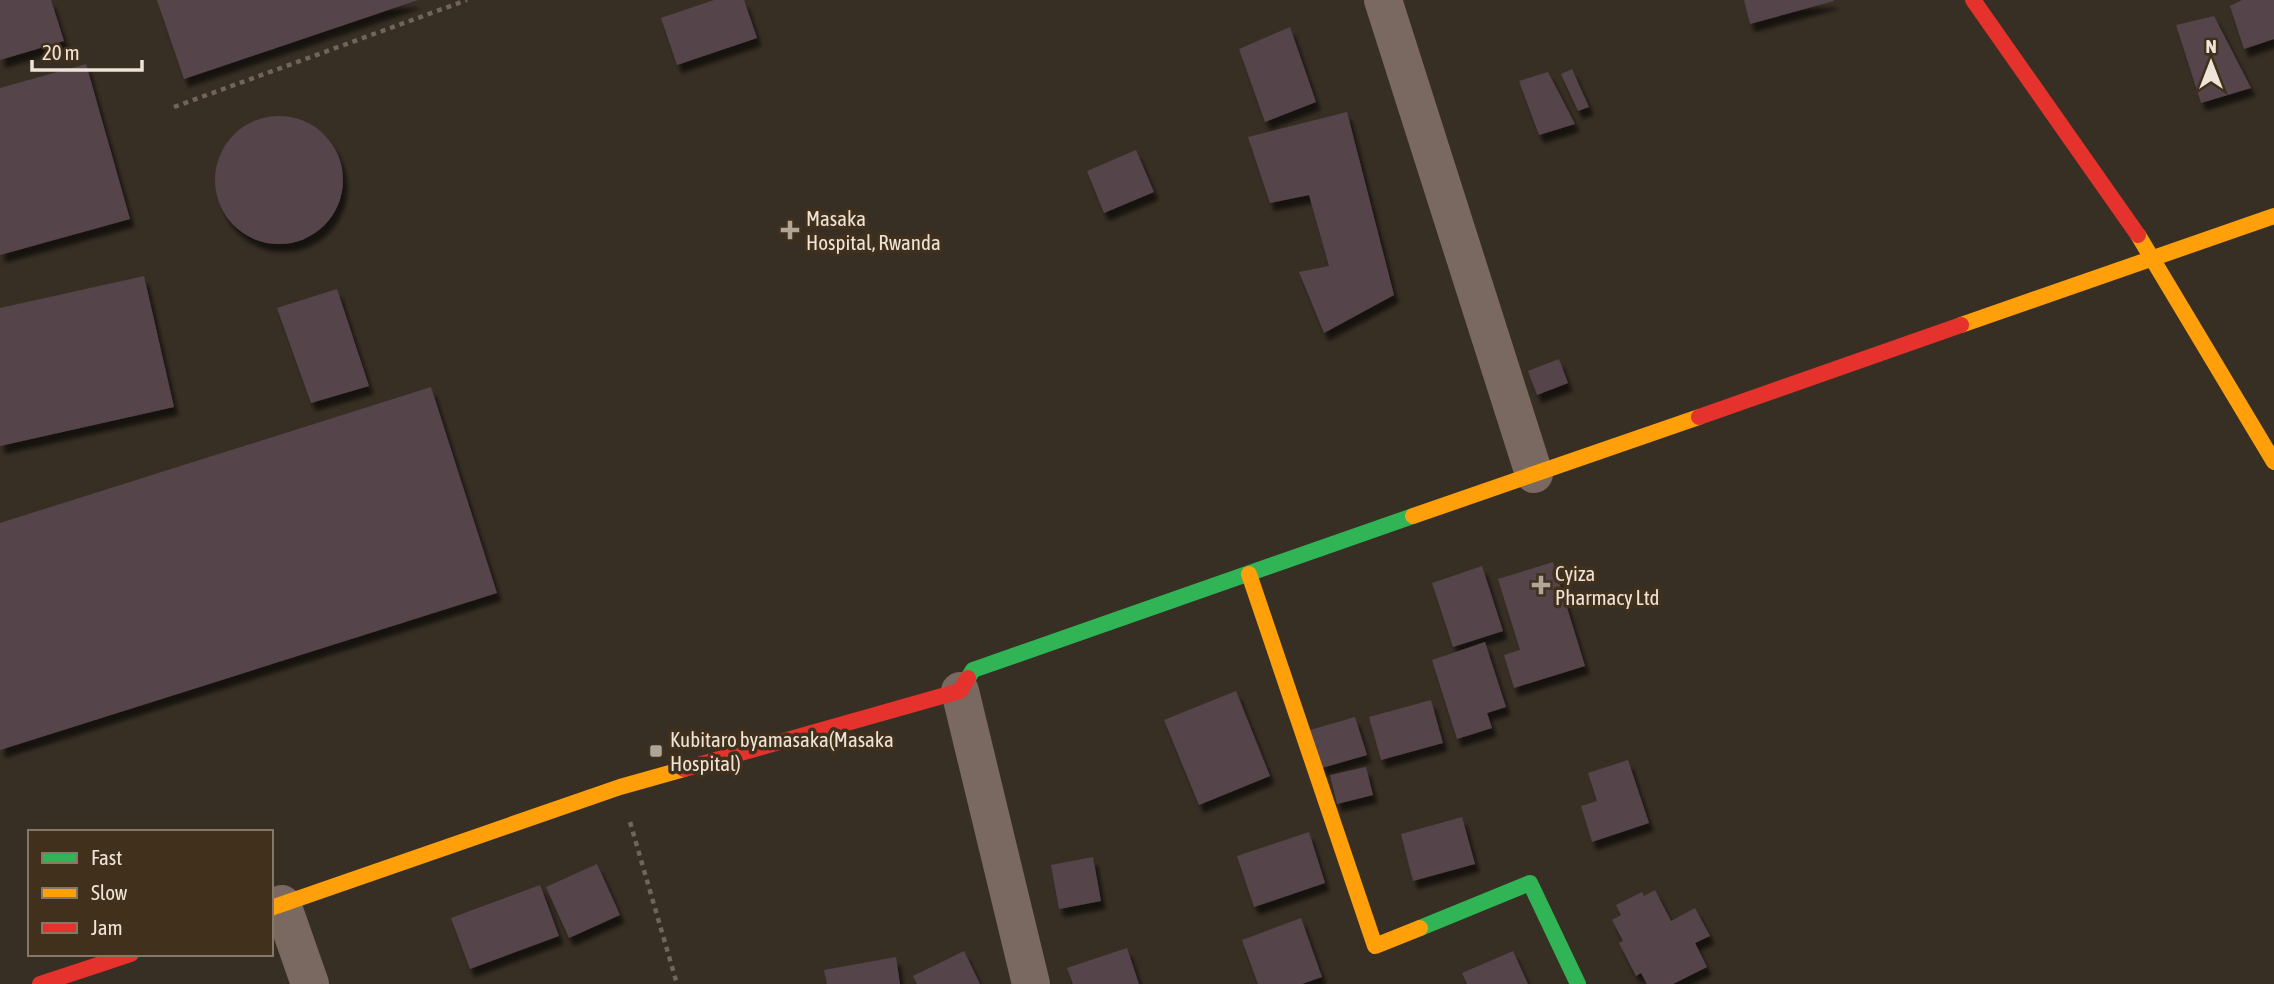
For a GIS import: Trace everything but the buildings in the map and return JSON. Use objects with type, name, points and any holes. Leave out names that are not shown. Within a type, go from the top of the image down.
[{"type":"street","points":[[1383,0],[1534,474]]},
{"type":"street","points":[[1973,0],[2153,256],[2274,462]]},
{"type":"street","points":[[310,984],[276,906],[620,788],[960,691],[973,670],[2153,256],[2274,216]]},
{"type":"street","points":[[1249,574],[1375,946],[1530,883],[1578,984]]},
{"type":"street","points":[[960,691],[1031,984]]},
{"type":"street","points":[[40,984],[125,956]]},
{"type":"path","points":[[174,107],[467,0]]},
{"type":"path","points":[[620,788],[677,984]]},
{"type":"traffic: fast","points":[[968,678],[973,670],[1413,516]]},
{"type":"traffic: fast","points":[[1420,928],[1530,883],[1578,984]]},
{"type":"traffic: slow","points":[[1961,325],[2274,216]]},
{"type":"traffic: slow","points":[[2138,235],[2274,462]]},
{"type":"traffic: slow","points":[[1413,516],[1699,417]]},
{"type":"traffic: slow","points":[[1249,574],[1375,946],[1420,928]]},
{"type":"traffic: slow","points":[[273,907],[620,787],[684,769]]},
{"type":"traffic: jam","points":[[1973,0],[2138,235]]},
{"type":"traffic: jam","points":[[1699,417],[1961,325]]},
{"type":"traffic: jam","points":[[684,769],[960,691],[968,678]]},
{"type":"traffic: jam","points":[[40,984],[125,956]]},
{"type":"place","name":"Masaka Hospital, Rwanda","points":[[790,230]]},
{"type":"place","name":"Cyiza Pharmacy Ltd","points":[[1541,585]]},
{"type":"place","name":"Kubitaro byamasaka(Masaka Hospital)","points":[[656,751]]}]
